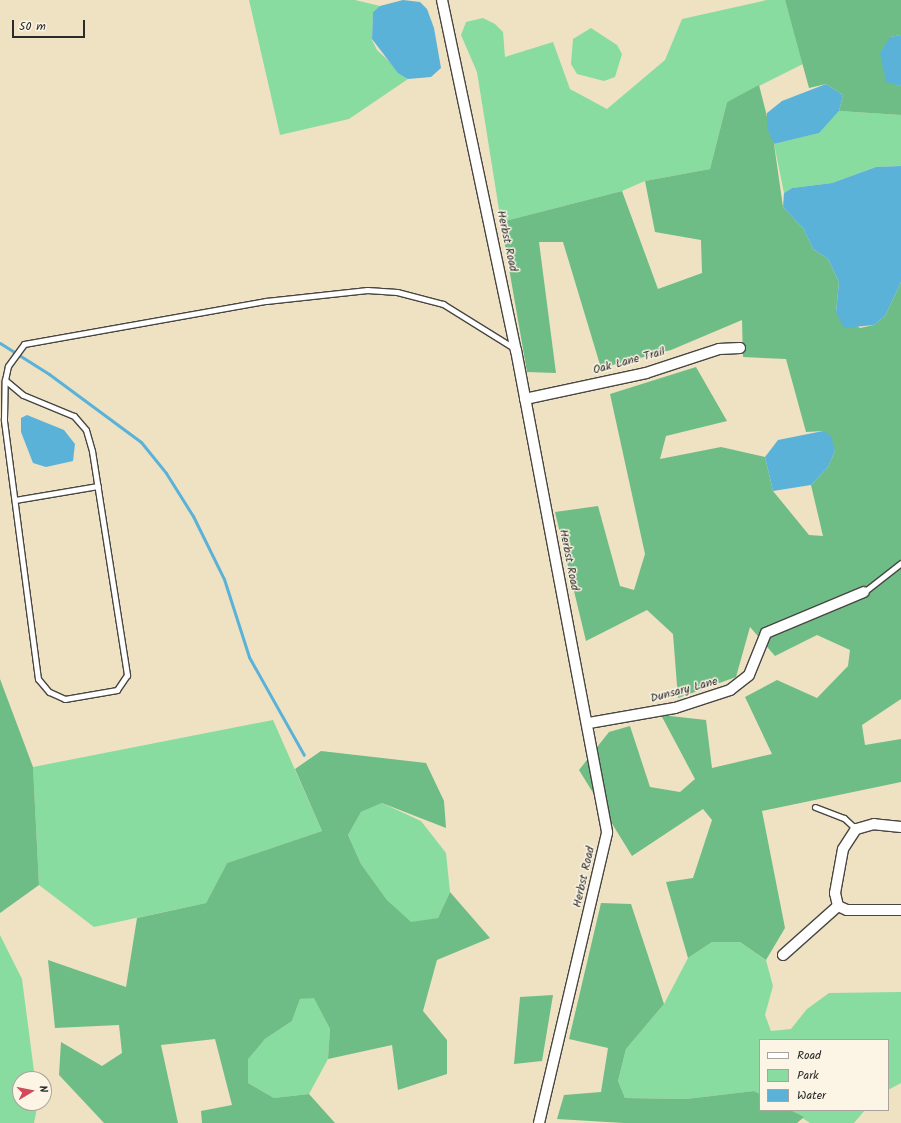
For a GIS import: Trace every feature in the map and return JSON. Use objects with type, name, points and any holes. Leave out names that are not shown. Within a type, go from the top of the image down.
[{"type":"street","name":"Herbst Road","points":[[442,0],[516,350],[589,723],[607,833],[539,1123]]},
{"type":"street","name":"Oak Lane Trail","points":[[525,399],[646,373],[720,349],[740,348]]},
{"type":"street","name":"Dunsary Lane","points":[[589,723],[675,708],[730,690],[749,675],[766,633],[864,592]]},
{"type":"street","points":[[838,906],[836,879],[843,849],[856,829],[874,824],[901,827]]},
{"type":"street","points":[[838,906],[848,910],[901,910]]},
{"type":"street","points":[[783,955],[838,906]]},
{"type":"lane","points":[[5,380],[42,405],[74,416],[86,430],[98,486],[127,675],[117,690],[65,699],[49,692],[38,679],[4,419],[5,380],[12,356],[24,344],[35,340],[336,292],[397,292],[424,298],[497,335],[516,350]]},
{"type":"lane","points":[[15,500],[98,486]]},
{"type":"lane","points":[[864,592],[901,563]]},
{"type":"lane","points":[[815,807],[844,818],[856,829]]},
{"type":"green space","points":[[249,0],[355,0],[380,6],[373,12],[372,40],[377,50],[408,79],[349,119],[280,135]]},
{"type":"green space","points":[[767,0],[785,0],[803,64],[727,102],[710,169],[645,181],[622,191],[501,222],[477,72],[461,35],[466,22],[483,18],[495,24],[503,32],[505,57],[553,42],[570,89],[607,109],[665,60],[682,19]]},
{"type":"green space","points":[[785,0],[901,0],[901,35],[890,37],[886,81],[901,86],[901,115],[839,111],[843,95],[826,84],[809,88]]},
{"type":"green space","points":[[591,28],[617,45],[622,54],[615,77],[604,81],[577,74],[571,64],[573,39]]},
{"type":"green space","points":[[759,85],[774,144],[783,207],[803,228],[813,249],[828,259],[839,282],[836,312],[860,328],[874,325],[885,316],[901,282],[901,699],[862,725],[865,745],[901,739],[901,782],[762,811],[785,928],[766,960],[740,942],[712,942],[688,958],[666,882],[693,878],[712,820],[703,809],[632,856],[579,770],[609,732],[630,726],[650,787],[680,792],[695,779],[661,715],[706,720],[712,768],[772,754],[745,697],[777,680],[817,698],[848,666],[850,650],[817,635],[775,656],[750,627],[736,677],[678,698],[673,634],[647,610],[586,641],[555,512],[598,506],[620,586],[634,590],[645,554],[610,394],[696,367],[727,421],[666,436],[660,459],[721,447],[765,457],[773,491],[809,535],[823,536],[811,485],[828,467],[835,451],[823,431],[806,432],[786,359],[743,357],[742,320],[671,350],[601,368],[563,242],[539,242],[556,373],[527,372],[501,222],[622,191],[658,289],[702,273],[701,240],[655,232],[645,181],[710,169],[727,102]]},
{"type":"green space","points":[[839,111],[901,115],[901,166],[876,167],[832,183],[792,188],[784,193],[774,144],[818,133]]},
{"type":"green space","points":[[0,679],[33,767],[39,885],[0,913]]},
{"type":"green space","points":[[273,720],[322,831],[227,863],[206,903],[94,927],[39,885],[33,767]]},
{"type":"green space","points":[[321,751],[426,763],[444,801],[446,828],[382,803],[361,812],[348,835],[361,864],[387,900],[411,922],[438,918],[450,892],[490,938],[437,960],[423,1011],[447,1040],[447,1074],[398,1090],[392,1045],[328,1059],[330,1029],[314,998],[300,999],[292,1021],[265,1039],[248,1059],[248,1083],[274,1098],[309,1094],[335,1123],[202,1123],[201,1111],[232,1105],[215,1039],[161,1045],[178,1123],[104,1123],[59,1075],[61,1042],[102,1066],[122,1053],[119,1025],[55,1028],[48,960],[126,987],[137,918],[206,903],[227,863],[322,831],[295,769]]},
{"type":"green space","points":[[382,803],[421,821],[446,853],[450,892],[438,918],[411,923],[387,900],[361,864],[348,835],[361,812]]},
{"type":"green space","points":[[601,903],[631,904],[664,1004],[626,1049],[618,1081],[625,1098],[686,1099],[754,1091],[759,1094],[759,1111],[792,1111],[804,1117],[797,1123],[624,1123],[557,1119],[564,1095],[601,1092],[608,1048],[569,1039]]},
{"type":"green space","points":[[0,935],[22,979],[34,1071],[12,1071],[12,1111],[36,1111],[34,1123],[0,1123]]},
{"type":"green space","points":[[712,942],[740,942],[766,960],[773,986],[765,1015],[771,1031],[791,1029],[807,1009],[829,993],[901,992],[901,1083],[889,1089],[889,1039],[759,1039],[759,1094],[754,1091],[686,1099],[625,1098],[618,1081],[626,1049],[664,1004],[688,958]]},
{"type":"green space","points":[[553,995],[542,1061],[514,1064],[520,997]]},
{"type":"green space","points":[[314,997],[330,1029],[328,1059],[309,1094],[274,1098],[248,1083],[247,1059],[265,1039],[292,1021],[300,999]]},
{"type":"green space","points":[[792,1111],[864,1111],[854,1123],[810,1123]]},
{"type":"water","points":[[403,0],[420,2],[427,9],[434,28],[441,68],[431,77],[408,79],[398,73],[372,39],[373,12],[380,6]]},
{"type":"water","points":[[901,35],[901,86],[886,82],[880,53],[890,37]]},
{"type":"water","points":[[826,84],[843,95],[839,111],[819,133],[774,144],[767,128],[767,113],[782,101]]},
{"type":"water","points":[[901,166],[901,282],[885,316],[874,325],[844,328],[836,312],[839,282],[828,259],[813,249],[803,228],[783,207],[784,193],[792,188],[832,183],[876,167]]},
{"type":"water","points":[[27,415],[64,430],[75,444],[73,461],[46,467],[33,463],[21,432],[21,418]]},
{"type":"water","points":[[823,431],[831,436],[835,451],[828,467],[811,485],[773,491],[765,457],[778,440]]},
{"type":"waterway","points":[[0,343],[49,374],[141,442],[166,473],[193,516],[224,579],[249,657],[304,755]]}]
